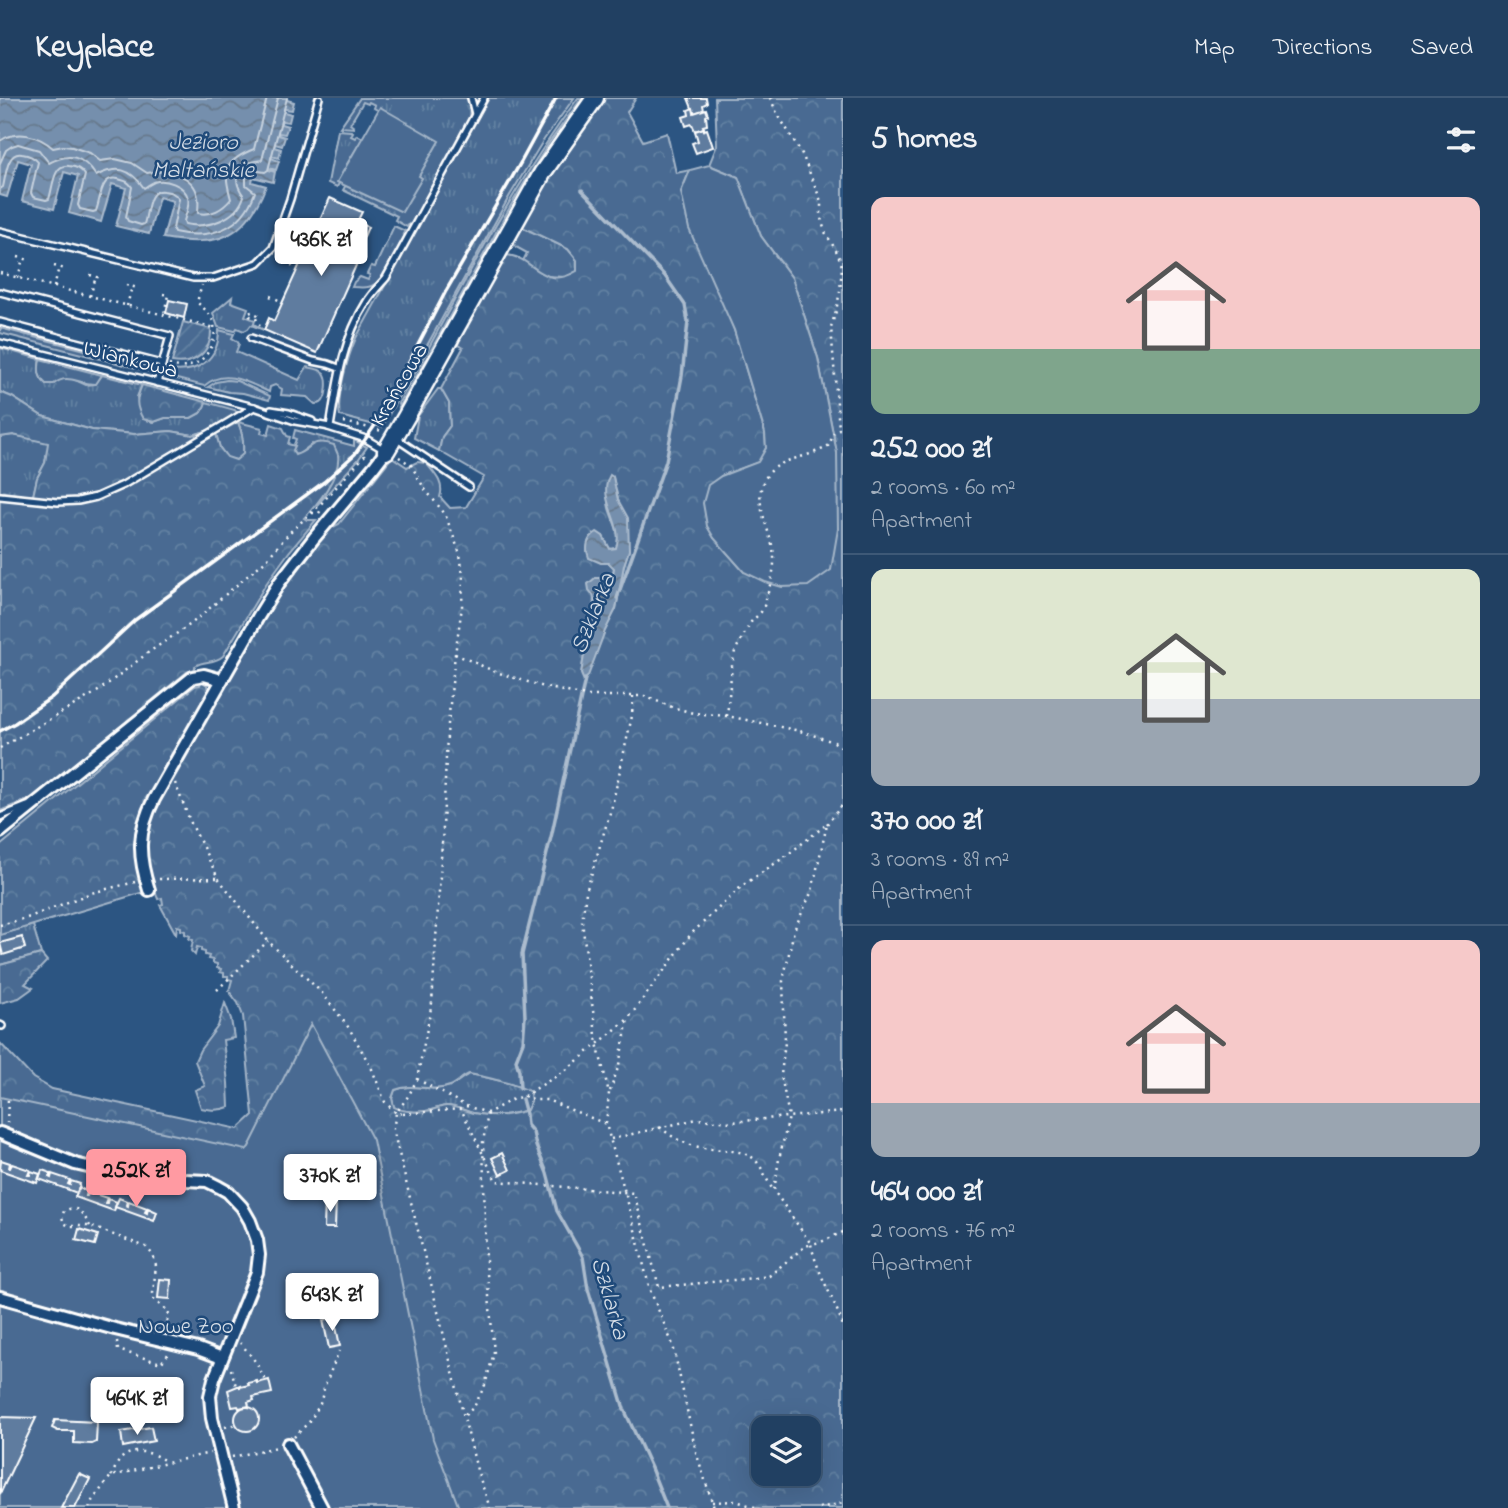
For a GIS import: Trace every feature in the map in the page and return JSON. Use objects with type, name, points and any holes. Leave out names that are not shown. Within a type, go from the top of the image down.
[{"type":"street","name":"Krańcowa","points":[[148,885],[141,857],[142,833],[148,810],[170,770],[258,617],[287,573],[373,468],[383,442],[536,183],[595,98]]},
{"type":"street","points":[[0,832],[192,677],[204,675],[222,680]]},
{"type":"street","points":[[2,1133],[75,1164],[96,1169],[164,1179],[207,1181],[228,1192],[242,1207],[257,1240],[257,1272],[214,1379],[210,1396],[212,1418],[234,1508]]},
{"type":"street","points":[[0,1297],[198,1349],[222,1358]]},
{"type":"street","points":[[288,1444],[322,1508]]},
{"type":"lane","points":[[0,231],[193,278],[213,278],[258,263],[273,248],[319,98]]},
{"type":"lane","points":[[471,98],[475,114]]},
{"type":"lane","points":[[330,427],[339,368],[366,303],[386,278],[484,98]]},
{"type":"lane","points":[[0,292],[170,336],[157,383]]},
{"type":"lane","points":[[0,322],[162,364]]},
{"type":"lane","points":[[251,338],[339,368]]},
{"type":"lane","name":"Wiankowa","points":[[0,343],[254,407],[289,413],[366,439],[383,442],[469,487]]},
{"type":"lane","points":[[0,496],[58,502],[96,497],[123,485],[254,407]]},
{"type":"lane","points":[[0,817],[36,802]]},
{"type":"path","points":[[727,716],[735,651],[747,627],[764,606],[774,563],[761,502],[762,484],[767,475],[781,463],[826,447],[835,431],[841,430],[831,327],[842,266],[825,232],[821,218],[821,201],[802,154],[770,98]]},
{"type":"path","points":[[18,257],[29,260]]},
{"type":"path","points":[[18,278],[23,258]]},
{"type":"path","points":[[285,262],[298,268]]},
{"type":"path","points":[[54,266],[65,269]]},
{"type":"path","points":[[54,287],[59,267]]},
{"type":"path","points":[[0,273],[215,328]]},
{"type":"path","points":[[90,275],[102,278]]},
{"type":"path","points":[[90,296],[96,277]]},
{"type":"path","points":[[162,364],[186,367],[199,362],[210,349],[215,328],[209,314],[197,302],[204,278]]},
{"type":"path","points":[[126,285],[138,288]]},
{"type":"path","points":[[127,306],[132,286]]},
{"type":"path","points":[[163,294],[169,295],[164,315]]},
{"type":"path","points":[[270,296],[283,302]]},
{"type":"path","points":[[258,315],[248,313],[256,318],[258,324],[265,327]]},
{"type":"path","points":[[331,418],[383,442],[411,465],[424,488],[445,514],[460,554],[463,575],[462,607],[447,734],[432,1003],[417,1079],[396,1113],[393,1129],[477,1470],[490,1508]]},
{"type":"path","points":[[0,748],[97,692],[191,624],[266,560],[291,531],[383,442]]},
{"type":"path","points":[[455,654],[496,672],[544,687],[586,696],[644,696],[693,713],[727,716],[800,731],[834,742],[843,748]]},
{"type":"path","points":[[609,1093],[597,1043],[582,921],[586,892],[615,793],[632,716],[633,696]]},
{"type":"path","points":[[170,770],[190,821],[218,878],[268,941],[323,994],[349,1028],[372,1069],[385,1102],[396,1113],[461,1109],[496,1181],[634,1193],[659,1286],[769,1276],[803,1247],[843,1232]]},
{"type":"path","points":[[417,1079],[466,1107],[488,1113],[524,1096],[566,1070],[628,1019],[691,934],[742,886],[827,824],[843,804]]},
{"type":"path","points":[[774,1191],[789,1117],[781,1074],[785,1042],[783,981],[794,930],[812,891],[827,824]]},
{"type":"path","points":[[0,925],[27,918],[91,893],[148,885],[151,878],[218,878]]},
{"type":"path","points":[[217,990],[268,941]]},
{"type":"path","points":[[628,1019],[619,1065],[609,1093],[606,1124],[649,1290],[673,1345],[696,1452],[714,1508]]},
{"type":"path","points":[[524,1096],[547,1100],[606,1124]]},
{"type":"path","points":[[2,1133],[7,1125],[8,1099]]},
{"type":"path","points":[[611,1139],[697,1119],[731,1122],[843,1112]]},
{"type":"path","points":[[464,1416],[474,1407],[485,1385],[494,1353],[486,1262],[482,1142],[488,1113]]},
{"type":"path","points":[[659,1127],[673,1138],[697,1147],[738,1152],[751,1156],[759,1164],[767,1183],[811,1244],[815,1262],[837,1306],[843,1326]]},
{"type":"path","points":[[90,1226],[82,1212],[69,1208],[64,1211],[62,1217],[64,1223],[69,1226],[90,1226],[146,1247],[153,1255],[156,1266],[154,1298],[169,1312],[162,1341]]},
{"type":"path","points":[[115,1329],[118,1350],[161,1363],[176,1345]]},
{"type":"path","points":[[232,1334],[250,1354],[265,1381]]},
{"type":"path","points":[[111,1476],[210,1453],[223,1460],[288,1444],[310,1421],[320,1404],[339,1351]]},
{"type":"path","points":[[235,1379],[236,1386]]},
{"type":"path","points":[[89,1508],[125,1455],[144,1452],[168,1463]]},
{"type":"path","points":[[712,1502],[736,1501],[758,1508]]},
{"type":"path","points":[[819,1508],[843,1503]]},
{"type":"green space","points":[[360,98],[467,98],[469,119],[411,225],[407,227],[395,220],[397,216],[343,190],[355,169],[437,144],[374,108],[375,105],[369,102],[363,102],[350,124],[354,128],[340,127]]},
{"type":"green space","points":[[489,98],[574,98],[543,141],[509,197],[382,427],[340,416],[341,388],[356,338]]},
{"type":"green space","points":[[578,98],[582,98],[549,143],[514,200],[399,408],[398,404],[505,209]]},
{"type":"green space","points":[[602,98],[636,98],[627,112],[643,141],[667,133],[676,173],[690,170],[681,192],[734,330],[765,433],[766,448],[759,462],[721,476],[707,526],[744,572],[837,453],[818,358],[792,278],[761,236],[738,177],[709,165],[717,145],[715,98],[843,98],[843,1508],[15,1508],[0,1397],[0,1043],[33,1078],[52,1089],[238,1129],[253,1115],[243,1016],[229,991],[232,980],[220,972],[221,969],[217,968],[213,960],[208,959],[209,956],[201,951],[201,948],[197,947],[195,955],[191,951],[193,940],[189,939],[190,936],[181,930],[181,927],[177,926],[176,934],[160,905],[163,904],[162,898],[158,899],[153,889],[146,863],[146,835],[154,809],[279,593],[329,529],[339,524],[392,457],[407,467],[417,462],[426,463],[440,483],[440,497],[450,508],[466,507],[484,477],[439,451],[442,437],[450,426],[449,403],[441,389],[463,348],[458,345],[462,328],[505,255],[523,260],[538,271],[555,277],[577,271],[577,260],[568,249],[518,225]],"holes":[[[613,477],[629,550],[616,609],[581,674],[593,613],[595,578],[610,578],[613,574],[614,567],[609,563],[601,563],[587,551],[591,536],[603,536],[610,549],[616,548],[617,532],[607,492],[607,483]],[[469,1074],[530,1092],[531,1101],[527,1110],[494,1115],[473,1113],[450,1106],[417,1112],[394,1107],[392,1098],[395,1090],[409,1087],[443,1088]]]},
{"type":"green space","points":[[380,107],[439,141],[402,212],[337,182]]},
{"type":"green space","points":[[338,130],[351,131],[351,136],[363,138],[337,187],[328,183]]},
{"type":"green space","points":[[709,165],[738,177],[761,236],[792,278],[818,358],[837,453],[838,529],[831,570],[808,586],[782,587],[744,572],[707,526],[703,503],[708,485],[721,476],[758,462],[766,448],[765,433],[734,330],[689,229],[681,192],[690,170]]},
{"type":"green space","points":[[518,225],[568,249],[577,260],[577,271],[566,277],[545,276],[523,261],[527,253],[513,242]]},
{"type":"green space","points":[[394,226],[405,231],[405,235],[381,279],[364,288],[352,287],[360,277],[368,280],[370,275],[367,274],[371,266],[375,267]]},
{"type":"green space","points":[[232,297],[231,302],[248,308],[245,316],[255,320],[254,324],[264,330],[251,325],[244,331],[218,327],[213,313]]},
{"type":"green space","points":[[183,322],[211,329],[211,337],[200,356],[188,362],[172,362]]},
{"type":"green space","points":[[0,328],[151,367],[152,371],[0,333]]},
{"type":"green space","points":[[219,330],[234,334],[232,338],[239,344],[236,352],[299,380],[307,367],[323,372],[327,384],[323,401],[315,404],[307,397],[281,395],[282,389],[275,385],[270,387],[269,392],[228,377],[204,386],[169,377],[170,370],[189,370],[205,362],[215,349]]},
{"type":"green space","points":[[0,348],[40,359],[39,373],[46,384],[69,377],[86,385],[95,384],[102,375],[142,385],[137,397],[143,419],[154,422],[165,418],[191,418],[202,412],[206,402],[235,410],[237,413],[209,430],[193,435],[171,431],[134,434],[92,430],[42,416],[0,392]]},
{"type":"green space","points":[[40,359],[102,375],[96,384],[64,379],[54,384],[46,384],[39,373]]},
{"type":"green space","points":[[227,380],[237,381],[270,396],[269,400],[208,387]]},
{"type":"green space","points":[[142,385],[206,402],[202,412],[191,418],[165,418],[154,422],[143,419],[139,410],[138,398]]},
{"type":"green space","points":[[438,389],[441,389],[449,403],[450,426],[442,437],[439,451],[414,438],[418,416]]},
{"type":"green space","points":[[0,392],[42,416],[92,430],[134,434],[171,431],[193,435],[209,430],[216,434],[220,448],[227,457],[236,460],[243,454],[238,422],[262,428],[261,433],[268,435],[271,424],[283,428],[290,437],[288,444],[295,446],[295,455],[316,443],[326,443],[334,445],[338,463],[321,498],[304,518],[316,520],[266,584],[223,656],[195,666],[195,669],[187,672],[34,797],[0,811],[0,492],[33,496],[37,478],[45,463],[48,443],[13,435],[0,437]]},
{"type":"green space","points":[[238,422],[242,434],[243,455],[236,460],[227,458],[220,448],[216,434]]},
{"type":"green space","points":[[295,430],[354,446],[354,440],[367,447],[317,505],[337,470],[312,444],[295,455],[292,450],[296,439],[293,438]]},
{"type":"green space","points":[[13,435],[49,442],[45,463],[37,478],[33,496],[0,492],[0,437]]},
{"type":"green space","points":[[201,681],[207,685],[208,693],[162,771],[137,826],[136,855],[144,892],[0,935],[0,846],[195,686],[200,685]]},
{"type":"green space","points":[[33,925],[41,954],[0,965],[0,935]]},
{"type":"green space","points":[[41,954],[47,961],[25,984],[33,988],[19,998],[0,1003],[0,965]]},
{"type":"green space","points":[[225,1003],[234,1038],[223,1040],[229,1107],[215,1110],[201,1108],[195,1090],[205,1086],[195,1061],[218,1026]]},
{"type":"green space","name":"Nowe Zoo","points":[[311,1024],[373,1140],[433,1439],[459,1508],[0,1508],[0,1097],[246,1150]]},
{"type":"green space","points":[[469,1074],[530,1092],[531,1101],[527,1110],[494,1115],[473,1113],[450,1106],[417,1112],[394,1107],[392,1099],[395,1090],[409,1087],[443,1088]]},
{"type":"water","name":"Jezioro Maltańskie","points":[[0,98],[287,98],[294,102],[292,110],[284,109],[284,112],[291,114],[289,122],[281,121],[281,124],[288,126],[285,134],[278,133],[285,137],[282,146],[275,144],[274,147],[281,149],[279,158],[271,158],[279,161],[276,170],[269,168],[275,172],[273,182],[253,177],[252,182],[266,186],[249,218],[227,235],[199,241],[182,241],[163,238],[173,201],[159,197],[149,234],[116,226],[126,188],[112,184],[101,222],[69,213],[78,176],[64,172],[54,209],[22,201],[31,164],[18,160],[7,197],[0,195]]},
{"type":"water","points":[[610,475],[613,477],[618,500],[628,518],[629,550],[616,609],[584,681],[581,674],[595,603],[588,584],[595,578],[610,578],[614,568],[609,563],[589,558],[588,544],[597,532],[603,536],[610,549],[616,548],[618,539],[606,493]]},
{"type":"building","points":[[688,98],[706,98],[704,110],[694,113]]},
{"type":"building","points":[[693,108],[694,113],[706,109],[708,115],[707,125],[695,131],[692,124],[686,126],[683,117],[689,115],[688,110]]},
{"type":"building","points":[[707,129],[713,147],[696,153],[692,143],[698,141],[695,131]]},
{"type":"building","points":[[330,198],[362,212],[357,222],[368,227],[354,260],[359,260],[317,353],[264,330],[269,318],[274,321]]},
{"type":"building","points":[[169,300],[187,304],[184,318],[166,313]]},
{"type":"building","points":[[22,937],[25,948],[3,955],[0,943]]},
{"type":"building","points":[[502,1153],[510,1170],[500,1175],[492,1158]]},
{"type":"building","points":[[1,1160],[10,1163],[9,1168],[12,1164],[30,1170],[28,1175],[31,1171],[40,1174],[37,1183],[0,1170]]},
{"type":"building","points":[[42,1170],[51,1173],[51,1178],[52,1174],[70,1180],[70,1185],[71,1181],[80,1184],[77,1193],[39,1179]]},
{"type":"building","points":[[79,1188],[87,1191],[86,1196],[89,1192],[107,1198],[105,1203],[108,1199],[117,1202],[114,1211],[75,1197]]},
{"type":"building","points":[[119,1198],[127,1201],[128,1206],[129,1201],[147,1208],[147,1213],[148,1208],[157,1212],[154,1221],[115,1207]]},
{"type":"building","points":[[325,1199],[336,1199],[335,1228],[324,1228]]},
{"type":"building","points":[[79,1229],[98,1235],[95,1245],[76,1240]]},
{"type":"building","points":[[160,1279],[171,1280],[170,1299],[158,1298]]},
{"type":"building","points":[[334,1317],[340,1346],[329,1348],[323,1320]]},
{"type":"building","points":[[269,1380],[272,1393],[253,1397],[254,1400],[248,1402],[249,1406],[232,1407],[228,1390]]},
{"type":"building","points":[[247,1407],[256,1410],[259,1419],[256,1428],[247,1431],[238,1428],[235,1419],[238,1410]]},
{"type":"building","points":[[0,1417],[36,1418],[0,1494]]},
{"type":"building","points":[[55,1420],[97,1422],[96,1442],[74,1443],[74,1431],[58,1431],[52,1428]]},
{"type":"building","points":[[151,1427],[154,1441],[123,1447],[121,1432]]},
{"type":"building","points":[[79,1474],[90,1479],[75,1508],[61,1508]]},
{"type":"waterway","name":"Szklarka","points":[[582,190],[665,276],[685,305],[688,322],[682,376],[666,461],[617,598]]},
{"type":"waterway","name":"Szklarka","points":[[520,1088],[516,1060],[523,1042],[525,1017],[522,954],[552,833],[585,679]]},
{"type":"waterway","name":"Szklarka","points":[[522,1099],[527,1125],[533,1132],[557,1211],[583,1257],[588,1289],[624,1409],[667,1508]]},
{"type":"railway","points":[[0,731],[52,697],[135,620],[324,482],[355,454],[380,418],[446,291],[556,98]]}]
